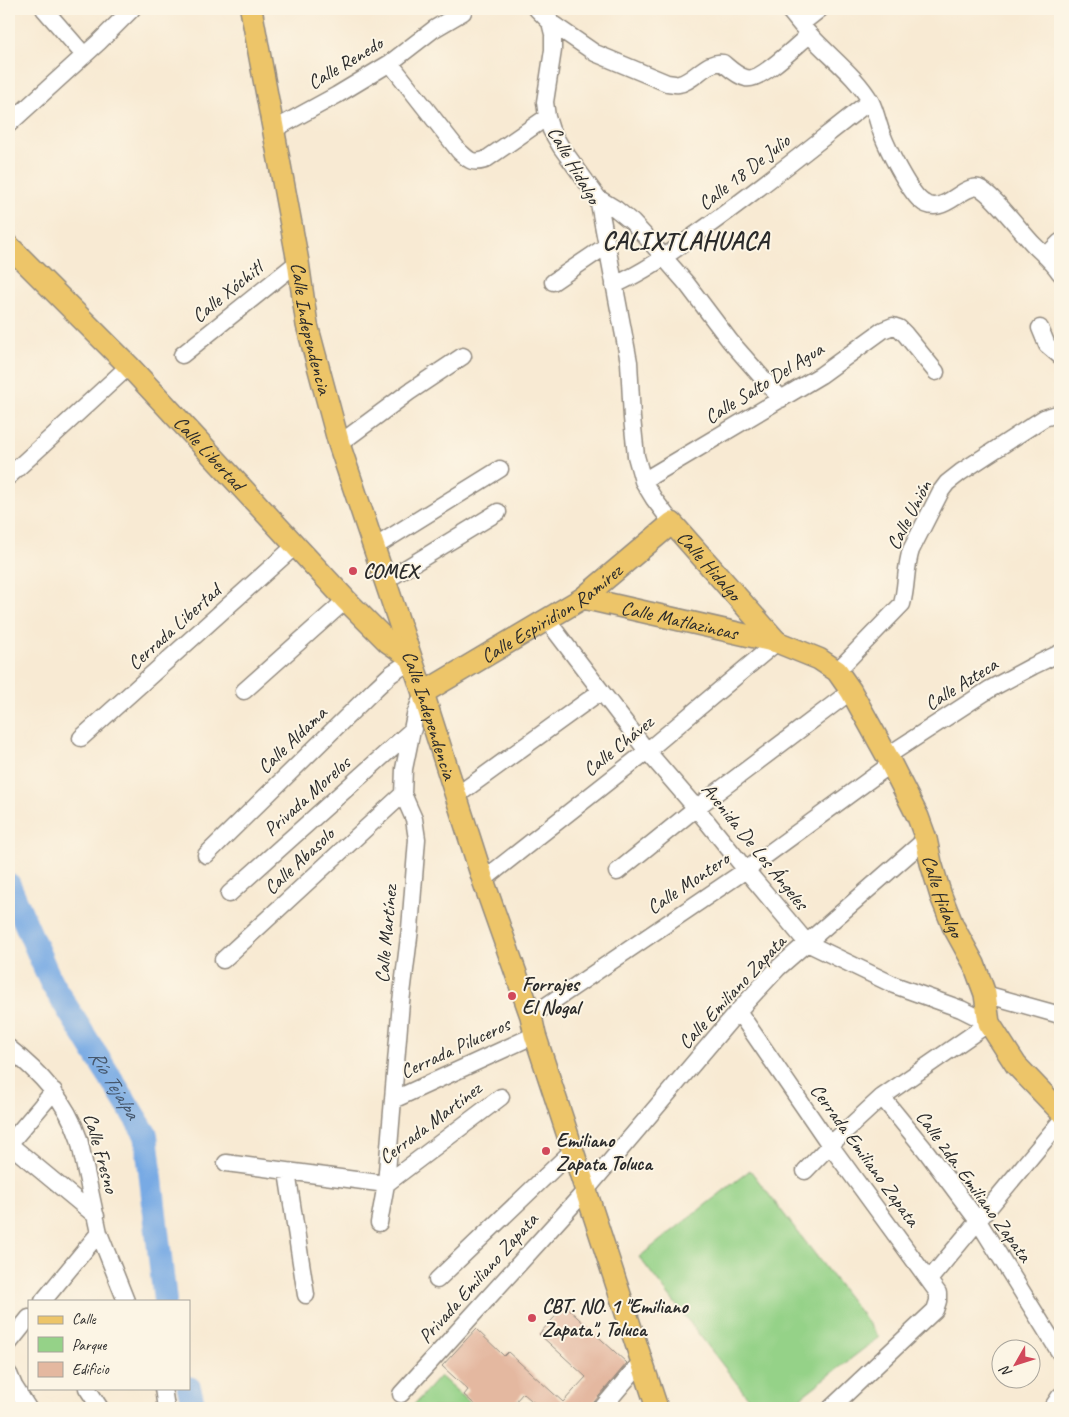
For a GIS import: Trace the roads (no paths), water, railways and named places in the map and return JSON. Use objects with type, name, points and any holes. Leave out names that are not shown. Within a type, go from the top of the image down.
[{"type":"main road","name":"Calle Independencia","points":[[251,9],[298,262],[307,324],[339,444],[423,693],[483,880],[533,1025],[656,1408]]},
{"type":"main road","name":"Calle Libertad","points":[[9,246],[129,366],[346,600],[388,642],[411,658]]},
{"type":"main road","name":"Calle Hidalgo","points":[[672,523],[776,642],[819,659],[837,671],[852,691],[918,817],[926,839],[941,896],[953,926],[974,964],[984,994],[989,1022]]},
{"type":"main road","name":"Calle Espiridion Ramírez","points":[[423,693],[583,598],[672,523]]},
{"type":"main road","name":"Calle Matlazincas","points":[[583,598],[776,642]]},
{"type":"main road","points":[[989,1022],[1016,1065],[1060,1111]]},
{"type":"street","points":[[44,9],[84,55]]},
{"type":"street","points":[[9,124],[132,9]]},
{"type":"street","points":[[537,9],[548,15],[595,53],[667,83],[676,84],[680,84],[710,65],[719,62],[747,79],[763,74],[805,29],[820,9]]},
{"type":"street","points":[[788,9],[857,83],[876,113],[886,145],[920,200],[929,205],[936,206],[971,188],[978,188],[989,196],[1060,273]]},
{"type":"street","name":"Calle Renedo","points":[[273,130],[390,63],[434,29],[463,12]]},
{"type":"street","name":"Calle Hidalgo","points":[[548,15],[553,34],[553,50],[545,102],[546,117],[561,147],[598,198],[629,362],[629,386],[636,456],[643,481],[672,523]]},
{"type":"street","points":[[390,63],[460,151],[469,160],[476,163],[485,160],[546,117]]},
{"type":"street","name":"Calle 18 De Julio","points":[[614,285],[632,277],[664,257],[745,199],[870,102]]},
{"type":"street","points":[[598,198],[632,222],[664,257],[730,341],[781,399]]},
{"type":"street","points":[[1046,256],[1060,242]]},
{"type":"street","points":[[553,282],[606,246]]},
{"type":"street","name":"Calle Xóchitl","points":[[182,354],[298,262]]},
{"type":"street","name":"Calle Salto Del Agua","points":[[643,481],[781,399],[821,374],[883,330],[893,326],[899,328],[936,372]]},
{"type":"street","points":[[1040,328],[1047,345],[1060,356]]},
{"type":"street","points":[[339,444],[409,392],[464,356]]},
{"type":"street","points":[[9,476],[91,403],[129,366]]},
{"type":"street","name":"Calle Unión","points":[[837,671],[902,604],[905,594],[907,560],[910,550],[944,487],[981,458],[1044,418],[1057,414],[1060,416]]},
{"type":"street","points":[[373,548],[500,469]]},
{"type":"street","points":[[385,582],[498,512]]},
{"type":"street","name":"Cerrada Libertad","points":[[81,738],[295,546]]},
{"type":"street","points":[[244,691],[346,600]]},
{"type":"street","name":"Avenida De Los Ángeles","points":[[548,620],[647,751],[807,943],[894,985],[989,1022]]},
{"type":"street","name":"Calle Chávez","points":[[483,880],[647,751],[776,642]]},
{"type":"street","name":"Calle Azteca","points":[[889,760],[990,690],[1060,653]]},
{"type":"street","name":"Calle Aldama","points":[[206,855],[376,688],[411,658]]},
{"type":"street","points":[[456,796],[600,691]]},
{"type":"street","points":[[617,872],[696,808],[852,691]]},
{"type":"street","name":"Calle Martínez","points":[[379,1223],[386,1184],[417,839],[414,818],[403,794],[404,769],[423,693]]},
{"type":"street","name":"Privada Morelos","points":[[229,894],[413,729]]},
{"type":"street","name":"Calle Montero","points":[[533,1025],[746,870],[889,760]]},
{"type":"street","name":"Calle Abasolo","points":[[223,960],[403,794]]},
{"type":"street","name":"Calle Emiliano Zapata","points":[[586,1190],[738,1011],[778,968],[926,839]]},
{"type":"street","points":[[984,994],[1060,1015]]},
{"type":"street","name":"Cerrada Emiliano Zapata","points":[[738,1011],[830,1145],[938,1292],[938,1301],[934,1310],[831,1408]]},
{"type":"street","points":[[805,1171],[882,1097],[989,1022]]},
{"type":"street","name":"Cerrada Piluceros","points":[[393,1100],[533,1025]]},
{"type":"street","name":"Calle Fresno","points":[[9,1048],[32,1067],[54,1091],[68,1113],[79,1139],[99,1233],[126,1300]]},
{"type":"street","points":[[54,1091],[9,1144],[96,1216]]},
{"type":"street","name":"Cerrada Martínez","points":[[386,1184],[501,1097]]},
{"type":"street","name":"Calle 2da. Emiliano Zapata","points":[[882,1097],[926,1150],[978,1221],[1060,1353]]},
{"type":"street","points":[[929,1280],[1060,1122]]},
{"type":"street","points":[[437,1280],[572,1150]]},
{"type":"street","points":[[226,1163],[386,1184]]},
{"type":"street","points":[[287,1172],[306,1295]]},
{"type":"street","name":"Privada Emiliano Zapata","points":[[401,1394],[586,1190]]},
{"type":"street","points":[[44,1300],[99,1233]]},
{"type":"street","points":[[9,1343],[28,1319]]},
{"type":"street","points":[[602,1408],[641,1362]]},
{"type":"street","points":[[9,1374],[28,1408]]},
{"type":"street","points":[[88,1390],[100,1408]]},
{"type":"street","points":[[163,1390],[166,1408]]},
{"type":"street","points":[[1052,1408],[1060,1396]]},
{"type":"waterway","name":"Río Tejalpa","points":[[9,885],[51,982],[146,1135],[165,1300]]},
{"type":"waterway","name":"Río Tejalpa","points":[[190,1390],[193,1403],[197,1408]]},
{"type":"place","name":"COMEX","points":[[353,571]]},
{"type":"place","name":"Forrajes El Nogal","points":[[512,996]]},
{"type":"place","name":"Emiliano Zapata Toluca","points":[[546,1151]]},
{"type":"place","name":"CBT. NO. 1 \"Emiliano Zapata\", Toluca","points":[[532,1318]]},
{"type":"district","name":"CALIXTLAHUACA","points":[[686,241]]}]
